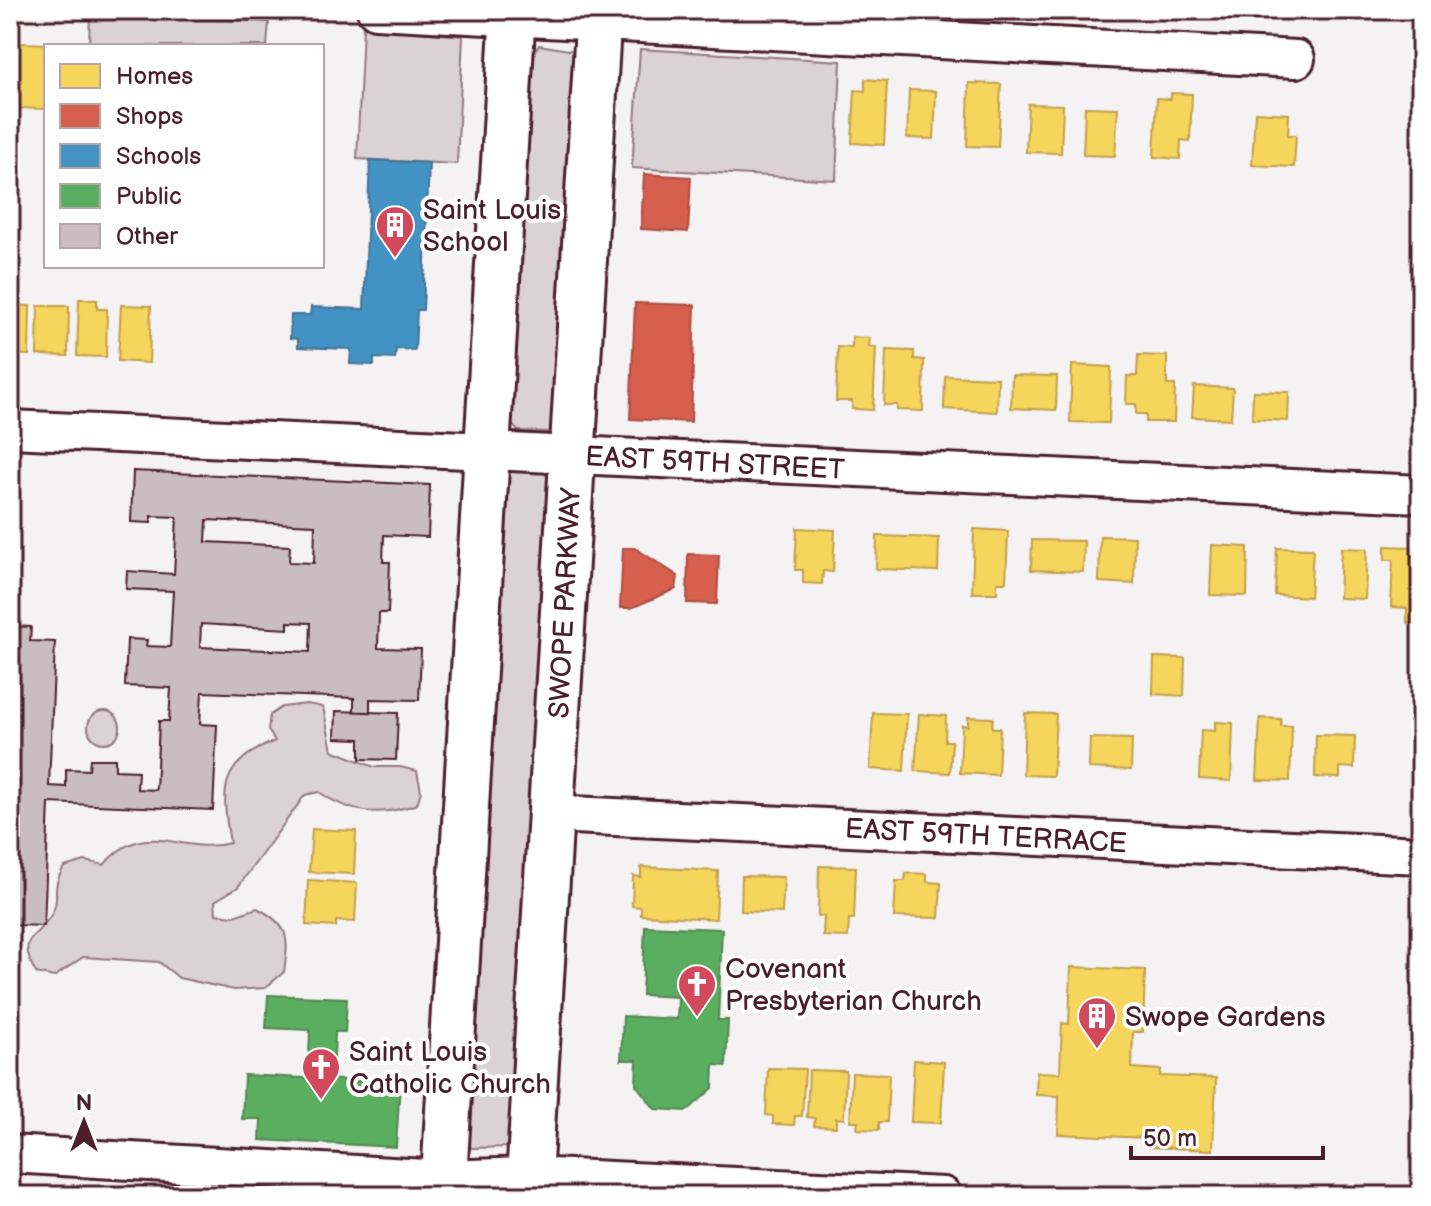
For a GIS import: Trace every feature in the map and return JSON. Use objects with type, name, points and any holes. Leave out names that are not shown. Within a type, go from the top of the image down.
[{"type":"main road","points":[[443,1188],[513,14]]},
{"type":"main road","name":"SWOPE PARKWAY","points":[[528,1186],[599,16]]},
{"type":"street","points":[[376,10],[599,16],[1296,59]]},
{"type":"street","name":"EAST 59TH STREET","points":[[10,429],[1421,494]]},
{"type":"street","name":"EAST 59TH TERRACE","points":[[551,814],[1421,855]]},
{"type":"street","points":[[10,1154],[443,1188],[528,1186],[943,1196]]},
{"type":"shaded area","points":[[90,14],[269,22],[267,44],[89,44]]},
{"type":"shaded area","points":[[363,27],[463,36],[457,164],[357,159]]},
{"type":"shaded area","points":[[539,45],[575,51],[554,427],[550,432],[518,431],[510,422],[531,56]]},
{"type":"shaded area","points":[[640,49],[841,61],[836,180],[632,168]]},
{"type":"shaded area","points":[[542,470],[552,481],[510,1147],[472,1148],[467,1145],[507,478],[511,471]]},
{"type":"shaded area","points":[[307,704],[323,707],[332,750],[374,767],[400,767],[417,771],[421,791],[417,804],[378,812],[342,805],[319,792],[305,795],[238,887],[215,901],[216,914],[234,916],[257,908],[276,920],[285,933],[287,950],[284,972],[265,988],[234,990],[179,978],[159,962],[83,957],[54,977],[36,973],[27,950],[28,943],[54,909],[57,881],[64,867],[85,861],[104,865],[119,851],[149,840],[212,846],[230,843],[225,807],[228,780],[234,769],[243,759],[275,741],[268,730],[270,715],[282,707]]},
{"type":"shaded area","points":[[104,711],[115,716],[120,727],[115,738],[104,743],[93,738],[88,727],[93,716]]},
{"type":"building: Homes","points":[[16,43],[51,44],[44,44],[44,109],[14,108]]},
{"type":"building: Homes","points":[[865,79],[887,81],[884,145],[852,143],[855,90],[865,91]]},
{"type":"building: Homes","points":[[969,83],[1001,84],[998,147],[967,146]]},
{"type":"building: Homes","points":[[909,90],[936,91],[934,139],[907,138]]},
{"type":"building: Homes","points":[[1171,93],[1192,94],[1190,141],[1181,140],[1180,159],[1154,157],[1157,98],[1171,99]]},
{"type":"building: Homes","points":[[1028,104],[1063,105],[1061,153],[1026,152]]},
{"type":"building: Homes","points":[[1085,107],[1118,108],[1115,156],[1083,155]]},
{"type":"building: Homes","points":[[1255,112],[1289,114],[1288,135],[1296,135],[1294,167],[1252,165]]},
{"type":"building: Homes","points":[[79,299],[97,300],[97,309],[107,309],[106,357],[77,356]]},
{"type":"building: Homes","points":[[10,305],[30,306],[29,355],[10,354]]},
{"type":"building: Homes","points":[[121,305],[151,306],[149,363],[118,361]]},
{"type":"building: Homes","points":[[38,306],[69,306],[68,356],[37,355]]},
{"type":"building: Homes","points":[[852,337],[870,338],[869,347],[876,348],[873,410],[852,409],[852,401],[836,401],[838,347],[852,348]]},
{"type":"building: Homes","points":[[886,350],[914,351],[914,359],[924,360],[923,411],[897,410],[897,405],[884,405]]},
{"type":"building: Homes","points":[[1138,355],[1167,356],[1167,385],[1175,385],[1174,422],[1146,422],[1146,414],[1136,414],[1136,404],[1126,404],[1127,376],[1137,376]]},
{"type":"building: Homes","points":[[1072,365],[1111,367],[1109,423],[1070,422]]},
{"type":"building: Homes","points":[[1012,375],[1057,376],[1056,410],[1011,408]]},
{"type":"building: Homes","points":[[945,376],[998,378],[997,412],[944,409]]},
{"type":"building: Homes","points":[[1194,386],[1233,388],[1231,419],[1192,417]]},
{"type":"building: Homes","points":[[1253,391],[1289,392],[1288,421],[1252,419]]},
{"type":"building: Homes","points":[[797,528],[835,530],[833,572],[823,571],[822,584],[803,583],[803,570],[795,570]]},
{"type":"building: Homes","points":[[974,529],[1008,531],[1006,582],[997,582],[997,593],[972,593]]},
{"type":"building: Homes","points":[[877,536],[939,538],[938,571],[876,569]]},
{"type":"building: Homes","points":[[1100,536],[1135,537],[1134,584],[1099,582]]},
{"type":"building: Homes","points":[[1032,540],[1084,541],[1083,572],[1031,570]]},
{"type":"building: Homes","points":[[1212,545],[1248,547],[1247,596],[1210,595]]},
{"type":"building: Homes","points":[[1385,546],[1411,547],[1411,556],[1421,556],[1421,623],[1407,623],[1407,608],[1391,607],[1393,560],[1385,560]]},
{"type":"building: Homes","points":[[1277,548],[1313,549],[1310,597],[1275,595]]},
{"type":"building: Homes","points":[[1341,548],[1367,549],[1365,599],[1339,598]]},
{"type":"building: Homes","points":[[1154,657],[1185,658],[1184,696],[1153,694]]},
{"type":"building: Homes","points":[[873,713],[907,714],[904,771],[870,769]]},
{"type":"building: Homes","points":[[1025,713],[1056,714],[1053,776],[1023,775]]},
{"type":"building: Homes","points":[[919,714],[946,716],[945,741],[952,741],[950,773],[915,771]]},
{"type":"building: Homes","points":[[968,717],[993,718],[992,728],[1000,728],[998,775],[960,773],[962,725],[968,726]]},
{"type":"building: Homes","points":[[1260,718],[1281,719],[1281,726],[1292,726],[1290,781],[1257,780]]},
{"type":"building: Homes","points":[[1215,722],[1233,723],[1231,781],[1199,779],[1201,730],[1215,731]]},
{"type":"building: Homes","points":[[1316,735],[1355,736],[1354,768],[1340,767],[1340,778],[1315,777]]},
{"type":"building: Homes","points":[[1090,738],[1132,739],[1131,770],[1089,768]]},
{"type":"building: Homes","points":[[312,829],[356,831],[354,874],[309,872]]},
{"type":"building: Homes","points":[[819,866],[856,867],[854,919],[849,919],[848,937],[823,936],[824,916],[818,916]]},
{"type":"building: Homes","points":[[641,867],[718,871],[716,919],[641,915],[641,907],[632,906],[633,876],[641,877]]},
{"type":"building: Homes","points":[[906,873],[927,874],[927,882],[941,883],[939,918],[894,917],[896,881],[905,881]]},
{"type":"building: Homes","points":[[742,876],[784,877],[782,913],[741,911]]},
{"type":"building: Homes","points":[[308,880],[357,883],[355,922],[336,921],[336,927],[306,925]]},
{"type":"building: Homes","name":"Swope Gardens","points":[[1071,967],[1145,970],[1143,1032],[1133,1032],[1132,1068],[1161,1070],[1160,1076],[1216,1078],[1213,1150],[1148,1147],[1148,1138],[1058,1134],[1059,1096],[1036,1095],[1037,1072],[1060,1073],[1062,1023],[1069,1024]]},
{"type":"building: Homes","points":[[914,1060],[944,1062],[941,1123],[911,1122]]},
{"type":"building: Homes","points":[[768,1068],[805,1069],[802,1116],[795,1116],[794,1125],[773,1124],[773,1116],[766,1115]]},
{"type":"building: Homes","points":[[809,1070],[846,1071],[844,1119],[836,1118],[836,1127],[814,1126],[815,1118],[807,1117]]},
{"type":"building: Homes","points":[[852,1073],[889,1074],[887,1122],[879,1122],[879,1130],[857,1129],[858,1121],[850,1121]]},
{"type":"building: Homes","points":[[1420,1091],[1421,1148],[1417,1148]]},
{"type":"building: Shops","points":[[644,174],[691,177],[688,232],[641,229]]},
{"type":"building: Shops","points":[[635,303],[695,305],[691,422],[630,419]]},
{"type":"building: Shops","points":[[623,548],[635,548],[678,576],[676,589],[631,608],[620,608]]},
{"type":"building: Shops","points":[[688,554],[719,555],[717,604],[687,603]]},
{"type":"building: Schools","name":"Saint Louis School","points":[[370,160],[429,163],[423,310],[417,310],[415,350],[396,349],[395,359],[374,358],[374,365],[350,364],[351,349],[298,347],[298,339],[290,338],[291,315],[310,315],[311,307],[364,309]]},
{"type":"building: Public","name":"Covenant Presbyterian Church","points":[[645,926],[722,929],[718,1020],[728,1020],[726,1066],[714,1065],[713,1088],[687,1111],[655,1109],[636,1085],[637,1060],[621,1060],[623,1016],[677,1019],[678,997],[642,995]]},
{"type":"building: Public","points":[[268,995],[347,998],[345,1032],[335,1032],[334,1057],[309,1056],[310,1030],[266,1028]]},
{"type":"building: Public","name":"Saint Louis Catholic Church","points":[[244,1075],[400,1083],[396,1147],[260,1140],[261,1119],[242,1119]]},
{"type":"building: Other","points":[[133,471],[430,485],[428,537],[384,535],[383,562],[390,562],[388,613],[379,613],[378,648],[421,649],[419,700],[370,699],[370,713],[354,712],[354,698],[202,692],[200,724],[217,725],[213,810],[49,803],[44,926],[15,925],[14,942],[10,942],[10,626],[31,627],[30,641],[55,642],[49,786],[66,787],[66,769],[89,770],[90,759],[115,759],[115,770],[138,771],[137,789],[156,790],[159,721],[169,721],[171,688],[125,686],[127,639],[147,640],[146,646],[170,647],[173,591],[126,589],[127,571],[174,574],[177,517],[151,516],[151,523],[131,522]],"holes":[[[207,520],[315,525],[314,563],[289,562],[290,546],[206,542]],[[288,622],[311,623],[310,652],[200,647],[201,624],[288,629]]]},
{"type":"building: Other","points":[[336,711],[398,713],[396,760],[360,759],[360,739],[335,738]]},
{"type":"place","name":"Saint Louis School","points":[[395,259]]},
{"type":"place","name":"Covenant Presbyterian Church","points":[[697,1018]]},
{"type":"place","name":"Swope Gardens","points":[[1097,1050]]},
{"type":"place","name":"Saint Louis Catholic Church","points":[[321,1101]]}]
